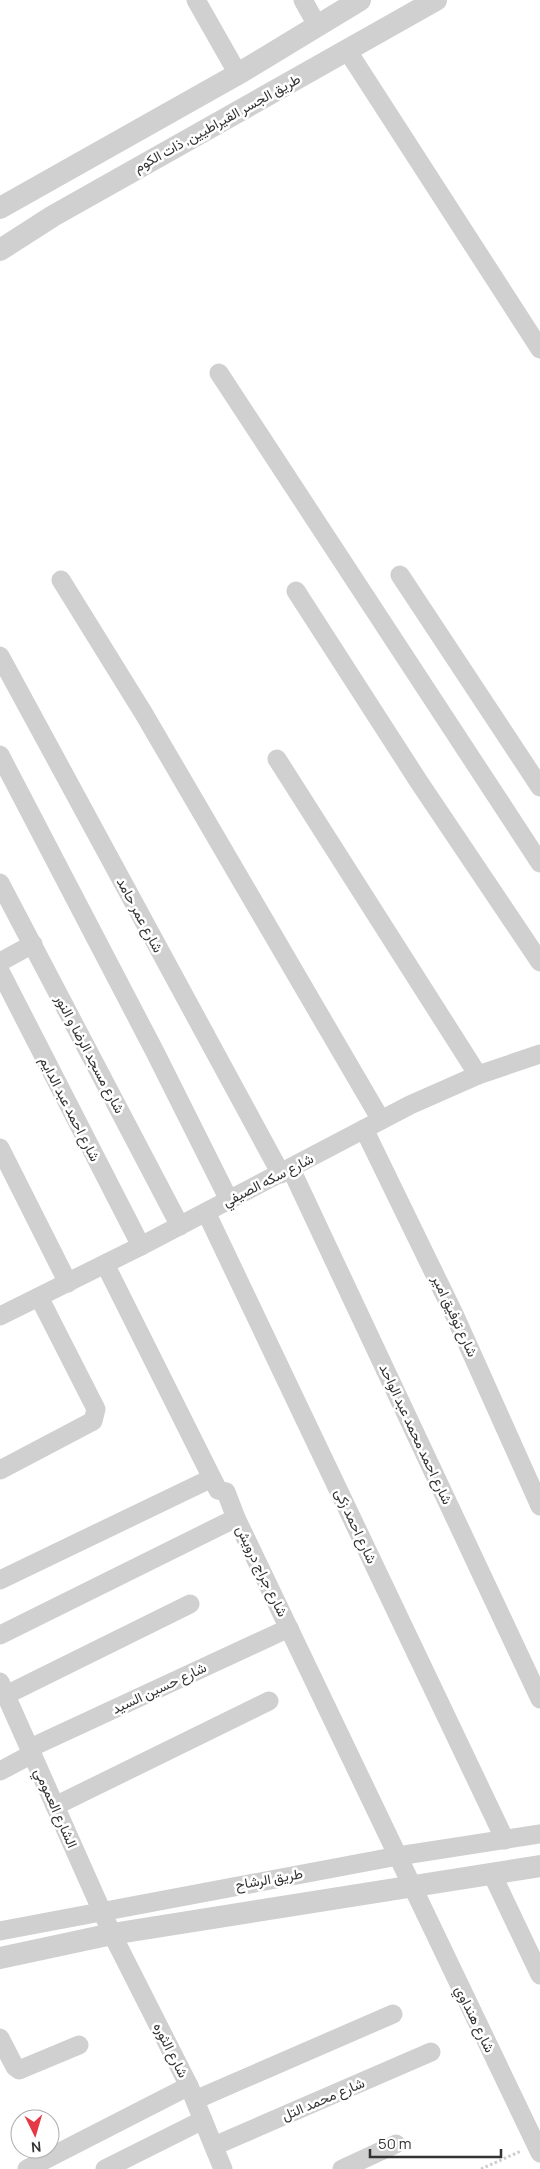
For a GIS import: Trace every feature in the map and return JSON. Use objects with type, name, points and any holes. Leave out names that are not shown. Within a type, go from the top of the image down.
[{"type":"street","points":[[196,0],[238,74]]},
{"type":"street","points":[[302,0],[317,25]]},
{"type":"street","points":[[0,208],[238,74],[360,0]]},
{"type":"street","name":"طريق الجسر القيراطيين, ذات الكوم","points":[[0,250],[53,216],[436,0]]},
{"type":"street","points":[[347,50],[540,349]]},
{"type":"street","points":[[219,373],[540,863]]},
{"type":"street","points":[[400,575],[540,787]]},
{"type":"street","name":"شارع توفيق امير","points":[[61,580],[144,714],[372,1125],[540,1506]]},
{"type":"street","points":[[296,592],[419,782],[540,962]]},
{"type":"street","name":"شارع عمر حامد","points":[[0,656],[286,1171]]},
{"type":"street","points":[[0,755],[155,1052],[229,1200]]},
{"type":"street","points":[[277,759],[478,1075]]},
{"type":"street","name":"شارع مسجد الرضا و النور","points":[[0,883],[180,1226]]},
{"type":"street","points":[[0,962],[33,944]]},
{"type":"street","name":"شارع احمد عبد الدايم","points":[[0,971],[141,1246]]},
{"type":"street","name":"شارع سكه الصيفي","points":[[0,1316],[180,1226],[372,1125],[478,1075],[540,1054]]},
{"type":"street","points":[[0,1148],[68,1283]]},
{"type":"street","name":"شارع احمد محمد عبد الواحد","points":[[286,1171],[540,1699]]},
{"type":"street","name":"شارع احمد زكى","points":[[206,1212],[505,1840]]},
{"type":"street","name":"شارع جراج درويش","points":[[105,1264],[218,1490],[226,1492],[236,1518],[411,1886]]},
{"type":"street","points":[[0,1470],[93,1421],[95,1418],[96,1409],[38,1297]]},
{"type":"street","points":[[0,1580],[212,1478]]},
{"type":"street","points":[[0,1636],[236,1518]]},
{"type":"street","points":[[3,1689],[190,1604]]},
{"type":"street","name":"شارع حسين السيد","points":[[0,1771],[31,1751],[289,1628]]},
{"type":"street","name":"الشارع العمومي","points":[[3,1689],[112,1934]]},
{"type":"street","points":[[55,1806],[269,1701]]},
{"type":"street","name":"طريق الرشاح","points":[[0,1931],[102,1910],[398,1856],[540,1834]]},
{"type":"street","points":[[0,1958],[112,1934],[540,1866]]},
{"type":"street","points":[[492,1874],[540,1975]]},
{"type":"street","name":"شارع هنداوي","points":[[411,1886],[538,2149]]},
{"type":"street","name":"شارع الثوره","points":[[112,1934],[192,2093],[224,2169]]},
{"type":"street","points":[[26,2169],[192,2093],[393,2014]]},
{"type":"street","points":[[2,2048],[15,2067],[23,2070],[79,2045]]},
{"type":"street","name":"شارع محمد التل","points":[[214,2146],[431,2052]]},
{"type":"street","points":[[105,2169],[203,2120]]},
{"type":"street","points":[[342,2169],[396,2144]]},
{"type":"path","points":[[481,2169],[538,2149]]}]
